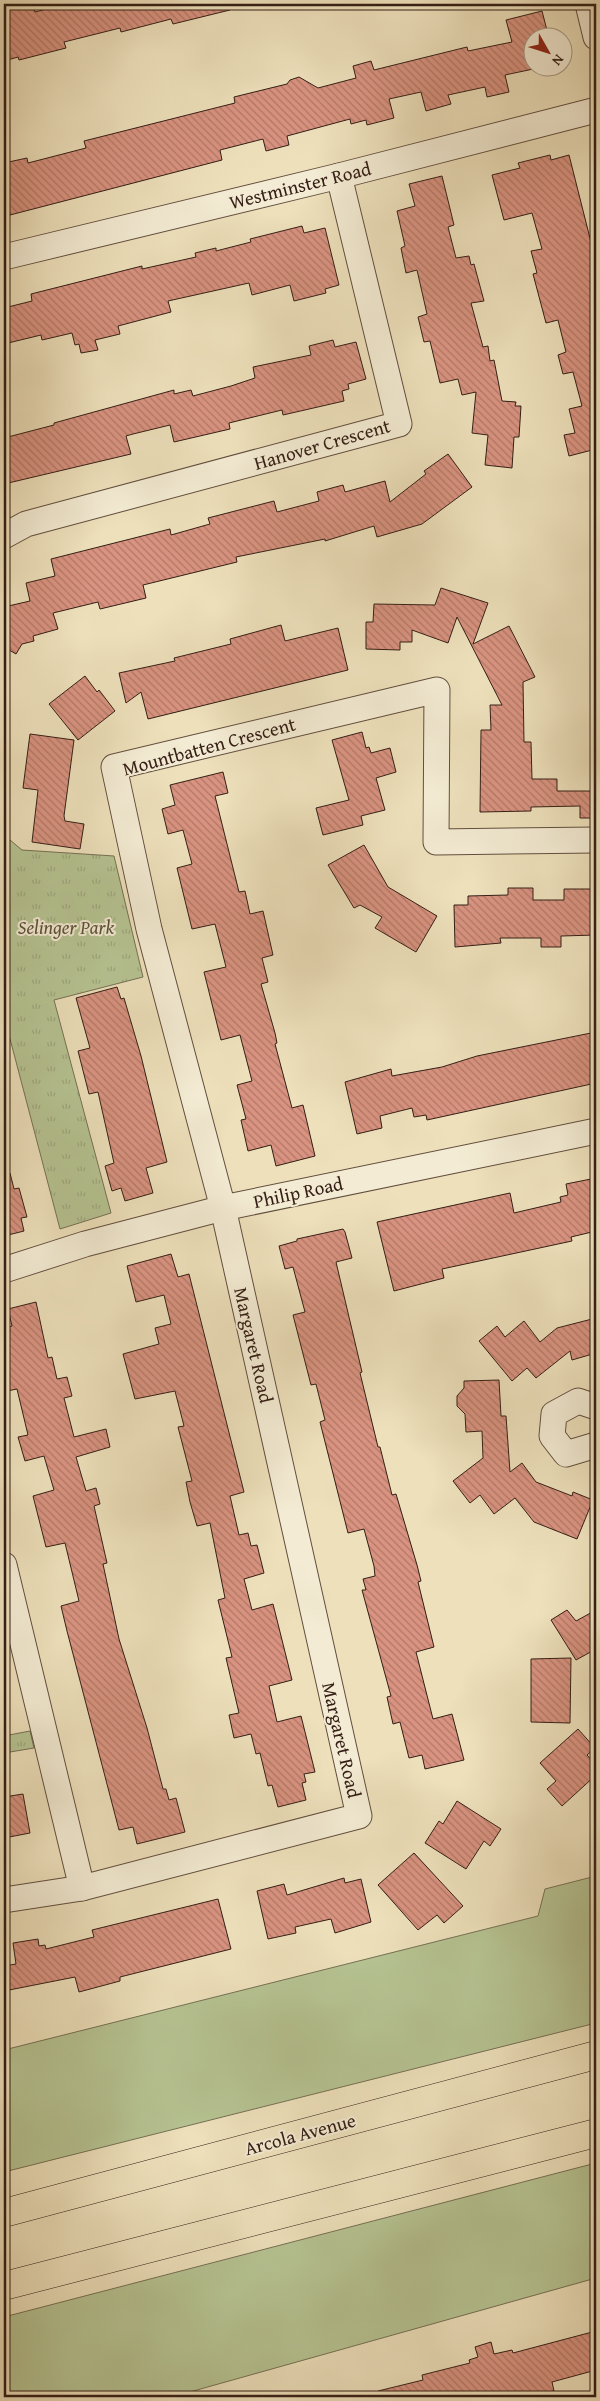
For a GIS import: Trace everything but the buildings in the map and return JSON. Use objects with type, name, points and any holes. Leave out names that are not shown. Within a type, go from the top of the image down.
[{"type":"main road","name":"Arcola Avenue","points":[[4,2213],[596,2055]]},
{"type":"main road","points":[[4,2286],[596,2134]]},
{"type":"street","points":[[588,4],[596,37]]},
{"type":"street","name":"Westminster Road","points":[[4,256],[339,176],[596,110]]},
{"type":"street","name":"Hanover Crescent","points":[[4,536],[26,524],[399,424],[339,176]]},
{"type":"street","name":"Mountbatten Crescent","points":[[223,1208],[149,929],[114,767],[437,690],[436,842],[596,840]]},
{"type":"street","name":"Philip Road","points":[[4,1270],[85,1244],[223,1208],[596,1131]]},
{"type":"street","name":"Margaret Road","points":[[82,1888],[359,1816],[223,1208]]},
{"type":"street","points":[[596,1407],[578,1402],[554,1414],[552,1436],[566,1454],[596,1445]]},
{"type":"street","points":[[4,1565],[82,1888],[4,1900]]},
{"type":"green space","name":"Selinger Park","points":[[4,835],[22,850],[114,856],[143,977],[54,1000],[111,1213],[60,1229],[4,1016]]},
{"type":"green space","points":[[30,1731],[34,1748],[4,1753],[4,1736]]},
{"type":"green space","points":[[596,1876],[596,2023],[4,2172],[4,2050],[538,1916],[545,1889]]},
{"type":"green space","points":[[596,2163],[596,2278],[172,2397],[4,2397],[4,2317]]}]
